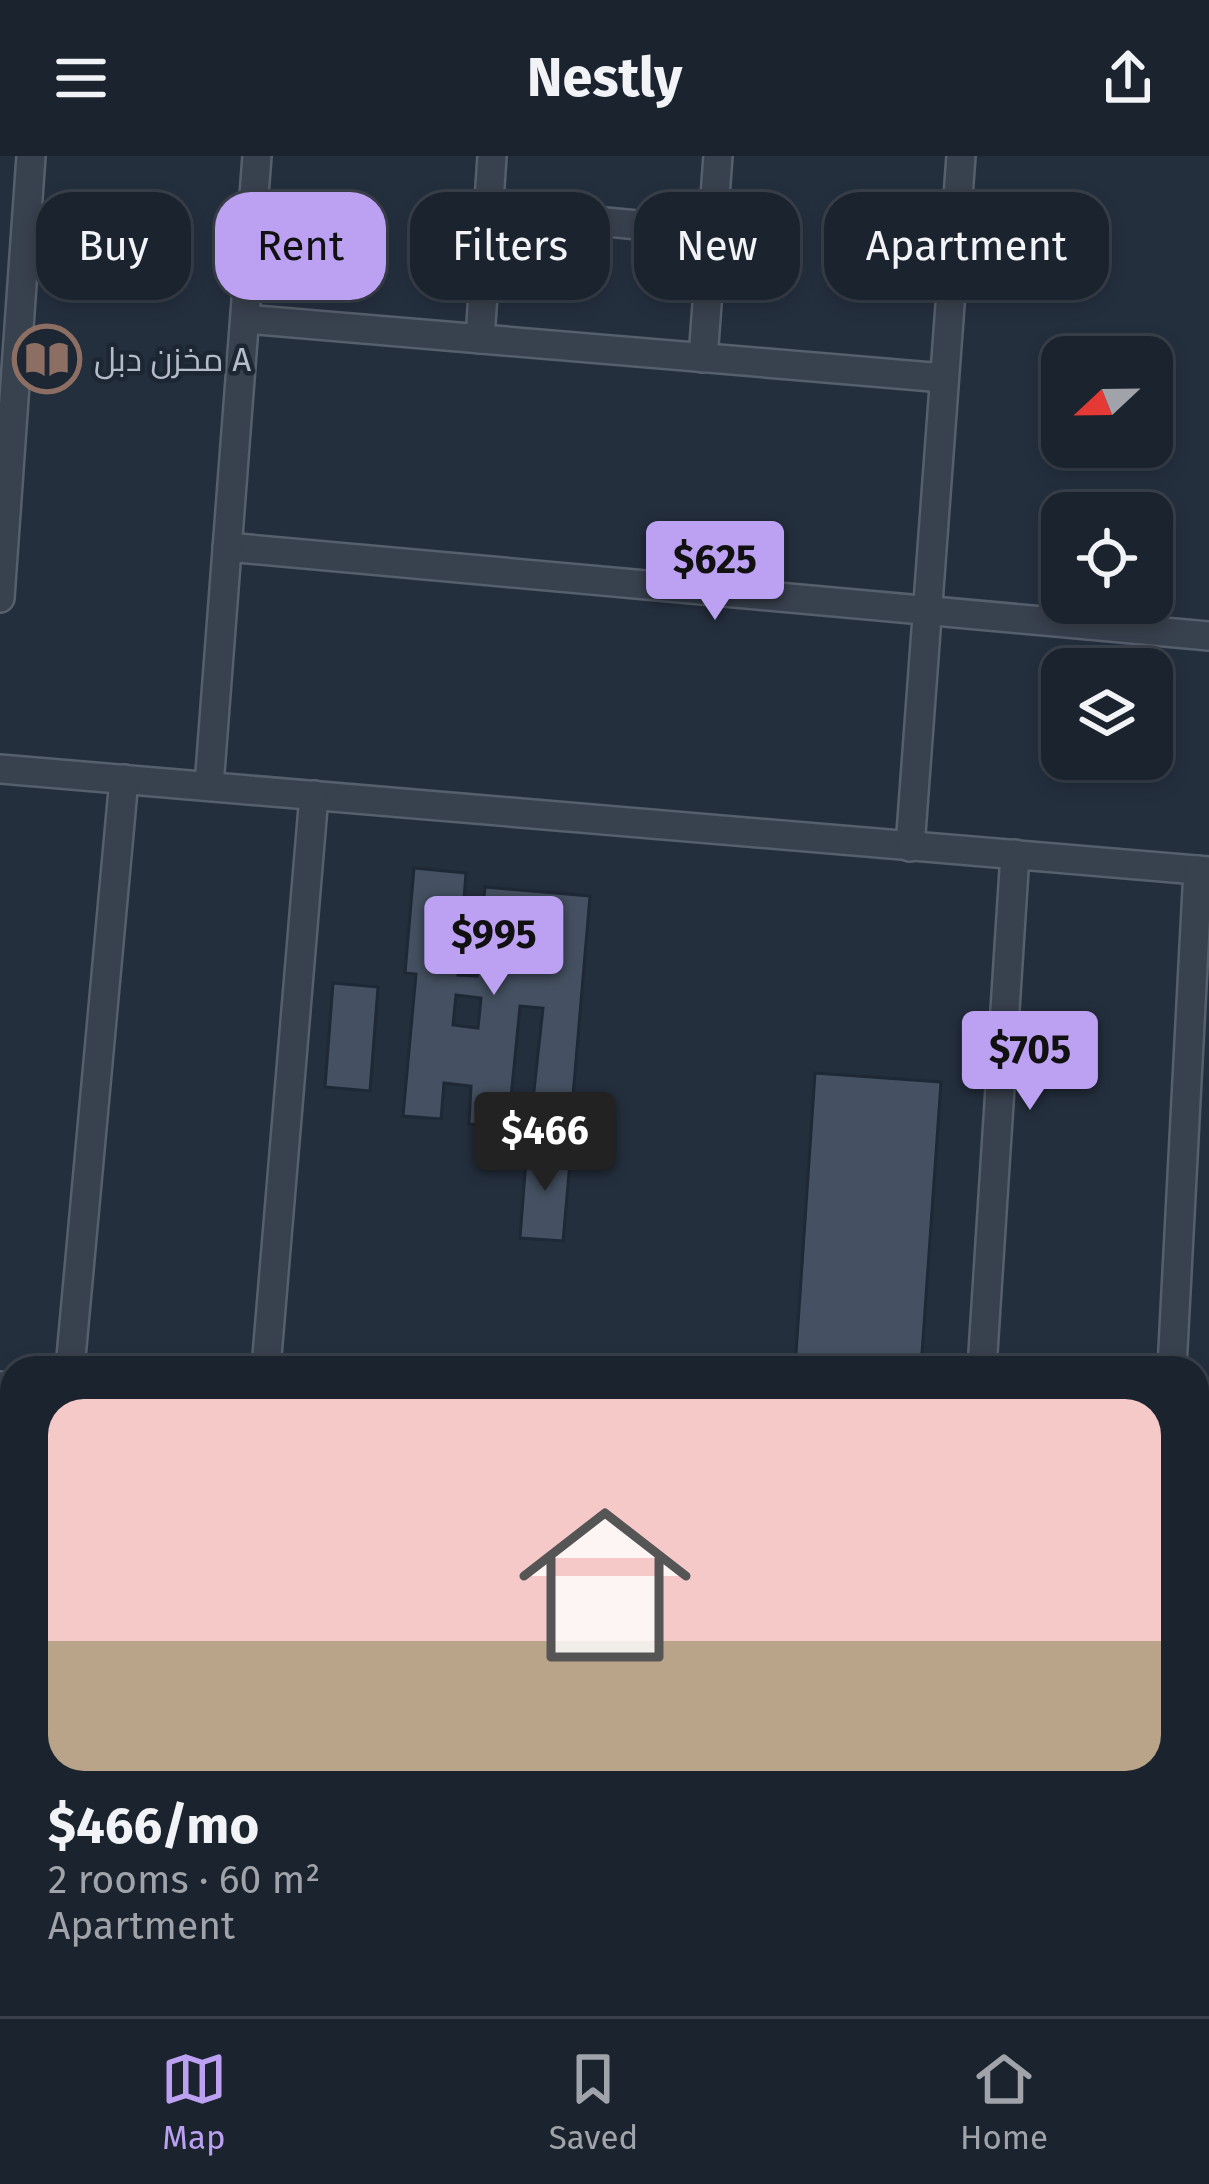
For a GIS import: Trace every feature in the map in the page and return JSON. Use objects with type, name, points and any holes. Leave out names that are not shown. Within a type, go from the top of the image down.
[{"type":"street","points":[[0,598],[31,156]]},
{"type":"street","points":[[209,786],[257,156]]},
{"type":"street","points":[[490,192],[492,156]]},
{"type":"street","points":[[715,192],[718,156]]},
{"type":"street","points":[[910,847],[961,156]]},
{"type":"street","points":[[481,339],[483,300]]},
{"type":"street","points":[[703,358],[707,300]]},
{"type":"street","points":[[245,319],[944,378]]},
{"type":"street","points":[[227,547],[1209,636]]},
{"type":"street","points":[[0,769],[1204,870],[1173,1356]]},
{"type":"street","points":[[71,1356],[124,779]]},
{"type":"street","points":[[267,1356],[314,796]]},
{"type":"street","points":[[983,1356],[1015,854]]},
{"type":"building","points":[[414,868],[466,873],[458,975],[477,976],[485,887],[590,896],[570,1131],[530,1127],[543,1008],[520,1006],[508,1128],[469,1124],[471,1086],[444,1083],[441,1119],[403,1116],[416,974],[405,973]],"holes":[[[527,907],[552,910],[547,957],[522,954]],[[456,995],[481,998],[478,1028],[453,1025]]]},
{"type":"building","points":[[333,983],[378,987],[370,1091],[325,1087]]},
{"type":"building","points":[[815,1073],[941,1082],[922,1356],[796,1356]]},
{"type":"building","points":[[527,1147],[571,1151],[563,1241],[520,1238]]},
{"type":"place","name":"مخزن دبل A","points":[[47,359]]}]
